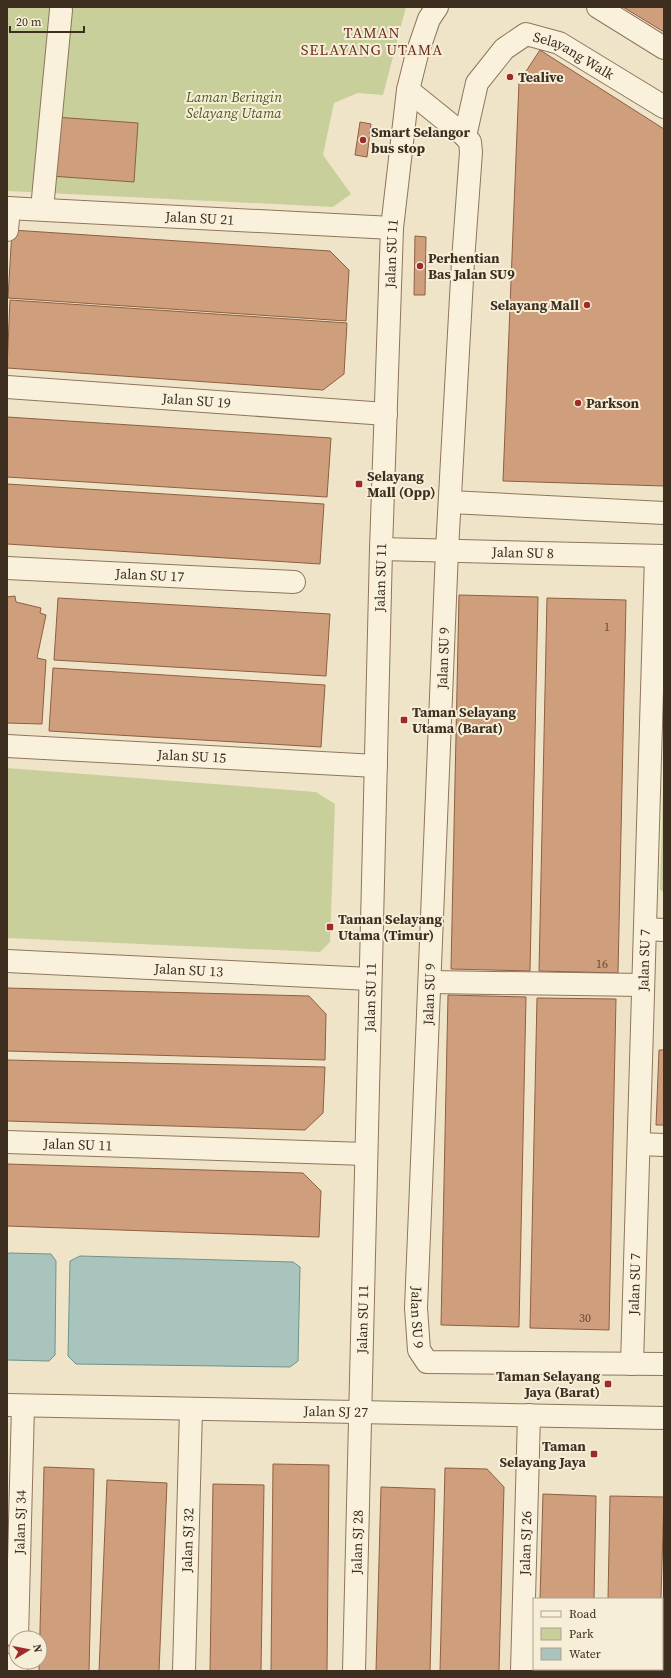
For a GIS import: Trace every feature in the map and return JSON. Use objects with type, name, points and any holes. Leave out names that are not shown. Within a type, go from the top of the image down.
[{"type":"street","name":"Jalan SU 11","points":[[359,1412],[381,549],[392,228],[408,90],[417,54],[429,19],[437,7]]},
{"type":"street","points":[[598,7],[664,48]]},
{"type":"street","points":[[42,210],[61,10]]},
{"type":"street","name":"Selayang Walk","points":[[465,136],[477,83],[504,48],[526,34],[559,43],[664,107]]},
{"type":"street","points":[[408,90],[465,136]]},
{"type":"street","name":"Jalan SU 9","points":[[465,136],[470,142],[471,152],[462,261],[460,503],[447,550],[416,1308],[419,1350],[427,1362],[632,1364]]},
{"type":"street","points":[[7,230],[8,208]]},
{"type":"street","name":"Jalan SU 21","points":[[8,208],[392,228]]},
{"type":"street","name":"Jalan SU 19","points":[[7,387],[386,414]]},
{"type":"street","points":[[460,503],[664,513]]},
{"type":"street","name":"Jalan SU 8","points":[[381,549],[660,556]]},
{"type":"street","name":"Jalan SU 7","points":[[632,1364],[643,985],[654,929],[660,556]]},
{"type":"street","name":"Jalan SU 17","points":[[7,568],[294,582]]},
{"type":"street","name":"Jalan SU 15","points":[[7,746],[376,766]]},
{"type":"street","name":"Jalan SU 13","points":[[7,961],[370,979]]},
{"type":"street","points":[[430,982],[643,985]]},
{"type":"street","name":"Jalan SU 11","points":[[7,1142],[365,1154]]},
{"type":"street","points":[[639,1144],[664,1144]]},
{"type":"street","points":[[632,1364],[664,1364]]},
{"type":"street","name":"Jalan SJ 27","points":[[15,1406],[664,1418]]},
{"type":"street","name":"Jalan SJ 34","points":[[15,1406],[17,1630]]},
{"type":"street","name":"Jalan SJ 32","points":[[184,1671],[191,1409]]},
{"type":"street","name":"Jalan SJ 28","points":[[354,1671],[359,1412]]},
{"type":"street","name":"Jalan SJ 26","points":[[522,1671],[530,1416]]},
{"type":"green space","name":"Laman Beringin Selayang Utama","points":[[7,7],[406,7],[383,95],[358,93],[334,103],[323,155],[351,194],[333,207],[7,191]]},
{"type":"green space","points":[[664,748],[664,893],[660,889]]},
{"type":"green space","points":[[7,768],[316,792],[335,804],[330,942],[320,952],[7,938]]},
{"type":"water","points":[[9,1253],[51,1254],[56,1261],[55,1355],[49,1361],[7,1360],[7,1255]]},
{"type":"water","points":[[80,1256],[293,1262],[300,1267],[298,1361],[290,1367],[76,1364],[68,1356],[70,1261]]},
{"type":"building","points":[[623,7],[664,7],[664,32]]},
{"type":"building","name":"Selayang Mall","points":[[540,50],[664,129],[664,486],[503,481],[519,82]]},
{"type":"building","points":[[55,117],[138,123],[134,182],[51,176]]},
{"type":"building","name":"Smart Selangor bus stop","points":[[360,122],[371,124],[367,157],[355,155]]},
{"type":"building","points":[[12,230],[330,251],[349,270],[346,321],[8,298]]},
{"type":"building","name":"Perhentian Bas Jalan SU9","points":[[415,236],[426,237],[425,295],[414,295]]},
{"type":"building","points":[[10,300],[347,323],[344,374],[323,390],[7,368]]},
{"type":"building","points":[[7,417],[331,438],[327,497],[7,477]]},
{"type":"building","points":[[7,484],[324,504],[320,564],[7,544]]},
{"type":"building","points":[[459,595],[538,597],[530,971],[451,969]]},
{"type":"building","points":[[15,596],[16,602],[41,608],[40,613],[46,615],[37,658],[46,660],[42,724],[7,723],[7,597]]},
{"type":"building","points":[[58,598],[330,614],[326,676],[54,660]]},
{"type":"building","points":[[547,598],[626,600],[618,973],[539,971]]},
{"type":"building","points":[[53,668],[325,685],[321,747],[49,731]]},
{"type":"building","points":[[7,988],[309,996],[326,1014],[325,1060],[7,1051]]},
{"type":"building","points":[[448,995],[526,997],[519,1327],[441,1325]]},
{"type":"building","points":[[537,998],[616,999],[609,1330],[530,1328]]},
{"type":"building","points":[[659,1050],[664,1050],[664,1125],[656,1125]]},
{"type":"building","points":[[7,1060],[325,1067],[323,1113],[305,1130],[7,1121]]},
{"type":"building","points":[[7,1164],[303,1173],[321,1191],[319,1237],[7,1226]]},
{"type":"building","points":[[273,1464],[329,1465],[327,1671],[271,1671]]},
{"type":"building","points":[[44,1467],[94,1469],[89,1671],[39,1671],[48,1670],[48,1630],[40,1630]]},
{"type":"building","points":[[445,1468],[487,1469],[504,1487],[499,1671],[440,1671]]},
{"type":"building","points":[[107,1480],[167,1483],[159,1671],[99,1671]]},
{"type":"building","points":[[213,1484],[264,1485],[261,1671],[210,1671]]},
{"type":"building","points":[[381,1487],[435,1489],[430,1671],[376,1671]]},
{"type":"building","points":[[543,1494],[596,1496],[594,1598],[540,1598]]},
{"type":"building","points":[[610,1496],[664,1497],[661,1598],[608,1598]]},
{"type":"building","points":[[539,1670],[592,1670],[592,1671]]},
{"type":"building","points":[[606,1670],[660,1670],[660,1671]]},
{"type":"place","name":"Tealive","points":[[510,77]]},
{"type":"place","name":"Smart Selangor bus stop","points":[[363,140]]},
{"type":"place","name":"Perhentian Bas Jalan SU9","points":[[420,266]]},
{"type":"place","name":"Selayang Mall","points":[[587,305]]},
{"type":"place","name":"Parkson","points":[[578,403]]},
{"type":"place","name":"Selayang Mall (Opp)","points":[[359,484]]},
{"type":"place","name":"Taman Selayang Utama (Barat)","points":[[404,720]]},
{"type":"place","name":"Taman Selayang Utama (Timur)","points":[[330,927]]},
{"type":"place","name":"Taman Selayang Jaya (Barat)","points":[[608,1384]]},
{"type":"place","name":"Taman Selayang Jaya","points":[[594,1454]]},
{"type":"district","name":"TAMAN SELAYANG UTAMA","points":[[372,40]]}]
